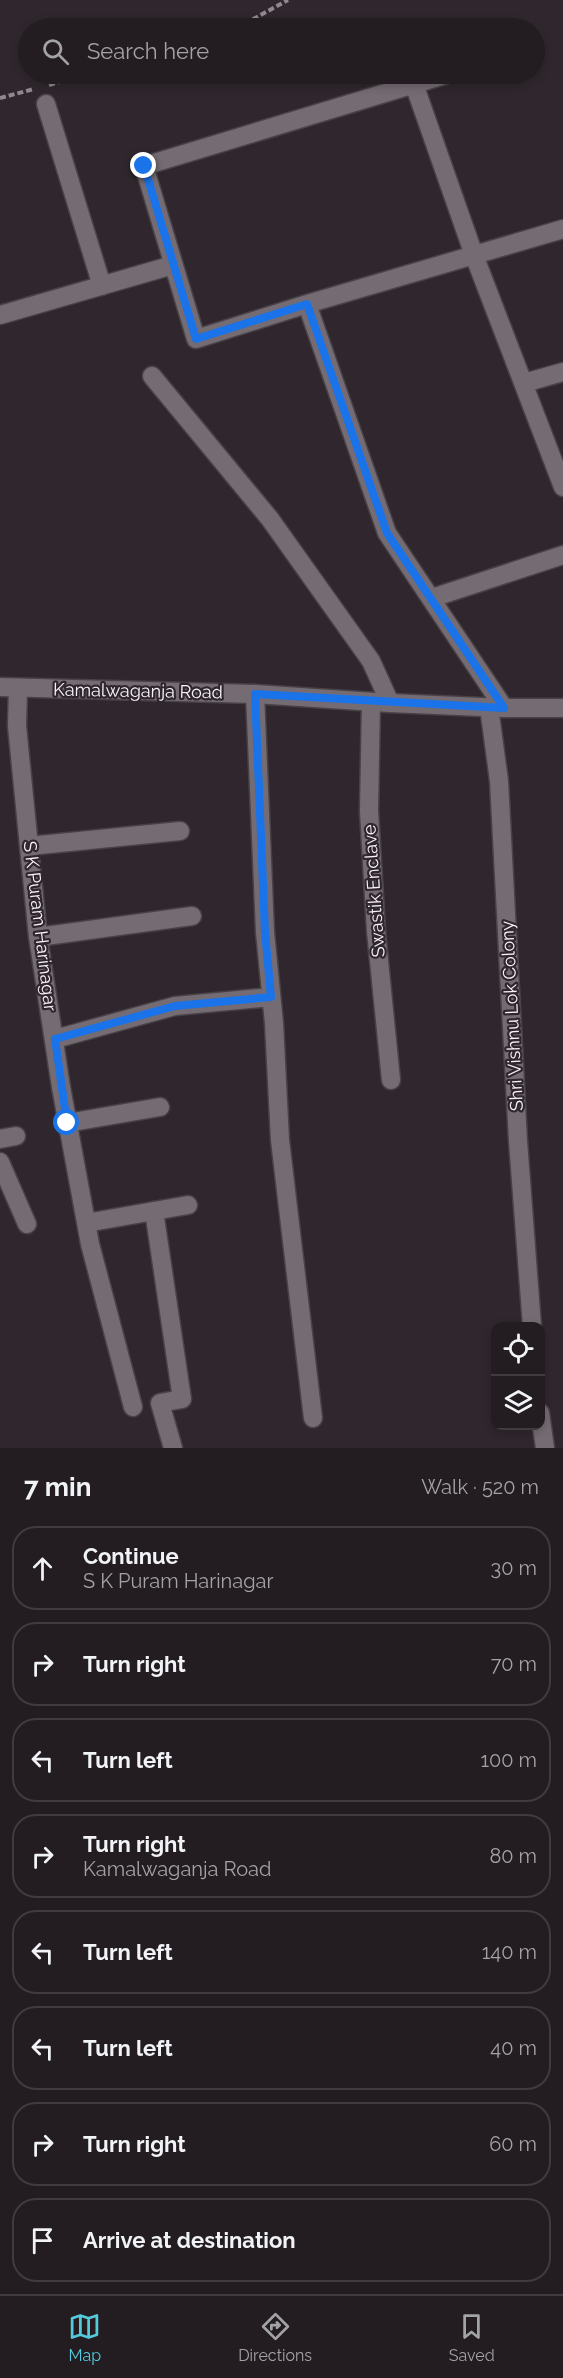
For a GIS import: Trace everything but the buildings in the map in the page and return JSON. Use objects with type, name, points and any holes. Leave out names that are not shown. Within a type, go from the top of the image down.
[{"type":"street","points":[[563,229],[474,255],[307,304],[196,339],[144,166],[414,84],[474,255],[563,487]]},
{"type":"street","points":[[46,104],[102,286]]},
{"type":"street","points":[[0,315],[173,265]]},
{"type":"street","points":[[307,304],[387,533],[432,598],[497,707]]},
{"type":"street","points":[[524,383],[563,372]]},
{"type":"street","points":[[152,376],[270,519],[371,661],[390,703]]},
{"type":"street","points":[[432,598],[563,555]]},
{"type":"street","name":"Kamalwaganja Road","points":[[9,688],[255,694],[390,703],[563,708]]},
{"type":"street","name":"S K Puram Harinagar","points":[[9,688],[17,726],[38,937],[67,1123],[86,1223],[133,1407]]},
{"type":"street","points":[[255,694],[265,932],[280,1140],[313,1419]]},
{"type":"street","name":"Swastik Enclave","points":[[371,702],[369,811],[376,931],[391,1080]]},
{"type":"street","name":"Shri Vishnu Lok Colony","points":[[497,707],[518,1141],[532,1322]]},
{"type":"street","points":[[29,846],[180,831]]},
{"type":"street","points":[[38,937],[192,916]]},
{"type":"street","points":[[55,1039],[175,1006],[271,997]]},
{"type":"street","points":[[67,1123],[160,1107]]},
{"type":"street","points":[[0,1162],[27,1224]]},
{"type":"street","points":[[86,1223],[188,1206]]},
{"type":"street","points":[[154,1211],[182,1399],[160,1403],[173,1448]]},
{"type":"street","points":[[542,1430],[545,1448]]},
{"type":"path","points":[[255,18],[288,0]]},
{"type":"route","points":[[67,1123],[55,1039],[175,1006],[271,997],[265,932],[255,694],[504,708],[387,533],[307,304],[196,339],[144,166]]}]
